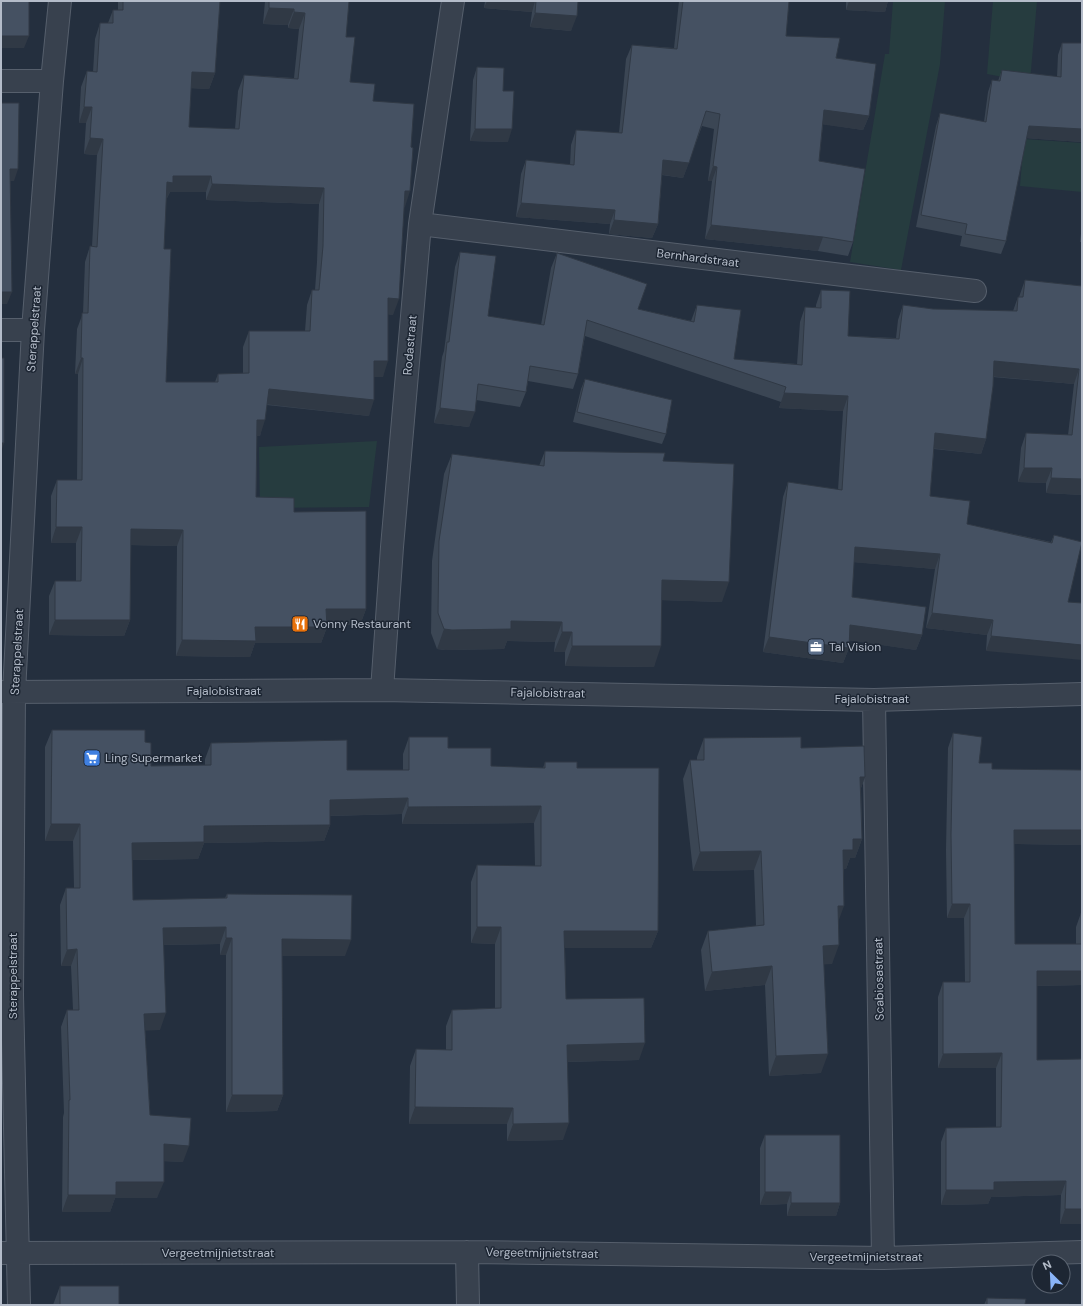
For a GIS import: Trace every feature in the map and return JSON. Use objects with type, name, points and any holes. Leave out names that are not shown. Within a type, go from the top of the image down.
[{"type":"street","name":"Sterappelstraat","points":[[18,1305],[10,1253],[7,995],[8,692],[33,330],[52,80],[60,1]]},
{"type":"street","name":"Rodastraat","points":[[382,690],[392,547],[420,224],[453,1]]},
{"type":"street","points":[[1,81],[52,80]]},
{"type":"street","name":"Bernhardstraat","points":[[420,224],[975,291]]},
{"type":"street","points":[[1,330],[33,330]]},
{"type":"street","name":"Fajalobistraat","points":[[8,692],[382,690],[874,700],[1082,694]]},
{"type":"street","name":"Scabiosastraat","points":[[874,700],[883,1258]]},
{"type":"street","points":[[467,1252],[468,1305]]},
{"type":"street","name":"Vergeetmijnietstraat","points":[[10,1253],[467,1252],[883,1258],[1082,1252]]},
{"type":"green space","points":[[893,1],[945,1],[940,64],[901,270],[850,262],[885,54],[889,54]]},
{"type":"green space","points":[[993,1],[1037,1],[1030,82],[987,74]]},
{"type":"green space","points":[[1024,139],[1082,143],[1082,192],[1020,186]]},
{"type":"green space","points":[[377,441],[369,507],[260,508],[259,447]]},
{"type":"building","points":[[1,1],[29,1],[29,36],[1,36]]},
{"type":"building","points":[[123,1],[220,1],[215,73],[192,72],[189,127],[239,129],[244,75],[298,79],[305,13],[294,12],[294,9],[269,8],[269,1],[349,1],[346,37],[355,37],[350,82],[375,84],[373,101],[414,104],[410,191],[405,191],[399,299],[388,298],[388,361],[374,361],[374,400],[269,389],[265,420],[257,420],[256,497],[294,498],[294,512],[366,511],[366,609],[326,609],[327,627],[255,627],[256,641],[182,640],[183,530],[131,529],[130,620],[55,620],[55,581],[81,581],[82,527],[56,527],[57,480],[82,480],[82,313],[88,313],[90,246],[97,247],[103,139],[90,138],[92,107],[84,107],[87,71],[97,72],[100,23],[113,23],[113,10],[123,10]],"holes":[[[173,176],[211,176],[212,184],[324,188],[323,246],[319,290],[312,290],[310,331],[249,331],[249,373],[218,374],[218,382],[166,382],[171,249],[164,249],[167,182],[173,183]]]},
{"type":"building","points":[[536,1],[578,1],[577,16],[535,13]]},
{"type":"building","points":[[683,1],[789,1],[786,36],[840,38],[836,58],[876,64],[869,116],[824,110],[819,161],[865,169],[853,242],[823,237],[711,225],[717,167],[713,166],[720,114],[706,111],[689,163],[663,160],[658,224],[614,220],[615,210],[521,203],[526,160],[574,165],[576,130],[622,133],[632,45],[677,49]]},
{"type":"building","points":[[1062,43],[1082,43],[1082,129],[1029,126],[1006,241],[965,234],[967,224],[921,215],[940,113],[986,122],[992,80],[1000,81],[1002,70],[1061,77]]},
{"type":"building","points":[[477,67],[504,68],[503,91],[514,91],[512,129],[475,129]]},
{"type":"building","points":[[1,103],[19,103],[18,169],[10,169],[12,292],[1,292]]},
{"type":"building","points":[[460,252],[496,256],[488,316],[544,325],[557,253],[647,284],[638,309],[694,322],[697,305],[741,310],[734,359],[802,365],[805,307],[821,308],[821,290],[850,291],[848,336],[899,339],[903,305],[933,309],[1017,311],[1018,297],[1023,297],[1025,280],[1082,286],[1082,479],[1051,478],[1052,468],[1024,468],[1026,433],[1072,435],[1079,369],[994,361],[993,386],[986,439],[935,433],[930,496],[970,501],[967,524],[1052,543],[1054,535],[1082,542],[1068,602],[1082,603],[1082,645],[991,636],[993,620],[932,613],[940,554],[855,547],[852,597],[926,607],[922,635],[850,625],[849,648],[769,637],[788,482],[842,490],[848,396],[784,393],[786,387],[587,320],[578,374],[530,366],[526,392],[478,384],[475,412],[440,408],[447,342],[449,342]]},
{"type":"building","points":[[1,358],[4,358],[4,443],[1,443]]},
{"type":"building","points":[[585,379],[672,400],[666,434],[577,412]]},
{"type":"building","points":[[545,451],[665,453],[663,461],[734,464],[729,582],[662,580],[661,646],[572,646],[572,632],[562,632],[562,622],[511,621],[511,629],[444,629],[438,613],[439,541],[452,454],[544,466]]},
{"type":"building","points":[[52,730],[145,730],[145,742],[151,743],[151,766],[211,765],[211,743],[347,740],[347,770],[409,770],[409,737],[448,737],[448,748],[491,748],[491,766],[545,768],[545,762],[577,762],[577,768],[659,768],[658,931],[564,931],[566,999],[644,998],[645,1043],[567,1045],[569,1123],[513,1124],[513,1108],[415,1107],[416,1049],[452,1050],[452,1010],[501,1008],[501,927],[477,927],[477,865],[541,866],[541,806],[408,807],[408,798],[330,800],[330,825],[204,826],[204,842],[132,843],[133,900],[227,898],[227,894],[352,895],[351,940],[282,939],[283,1095],[232,1095],[232,938],[226,938],[226,927],[163,928],[166,1013],[144,1014],[150,1115],[191,1118],[189,1146],[164,1144],[164,1182],[116,1182],[116,1195],[68,1195],[70,1100],[67,1010],[79,1010],[77,949],[67,950],[66,888],[80,888],[80,824],[51,824]]},
{"type":"building","points":[[953,733],[982,737],[979,763],[992,763],[992,769],[1082,770],[1082,830],[1014,830],[1015,944],[1082,944],[1082,971],[1037,971],[1037,1060],[1082,1059],[1082,1209],[1065,1209],[1066,1181],[994,1182],[994,1190],[946,1190],[946,1128],[1001,1127],[1002,1053],[943,1054],[943,982],[970,982],[970,904],[952,904],[951,835]]},
{"type":"building","points":[[801,737],[801,748],[864,746],[865,777],[860,777],[862,839],[853,839],[853,850],[843,850],[844,906],[838,906],[839,945],[823,946],[828,1054],[776,1056],[772,966],[712,972],[708,931],[764,925],[761,851],[700,852],[690,760],[704,760],[704,738]]},
{"type":"building","points":[[1081,913],[1082,913],[1082,944]]},
{"type":"building","points":[[765,1135],[840,1135],[840,1203],[791,1203],[791,1192],[765,1192]]},
{"type":"building","points":[[60,1286],[119,1286],[119,1305],[60,1305]]},
{"type":"building","points":[[987,1298],[1026,1299],[1025,1304],[1069,1305],[987,1305]]},
{"type":"place","name":"Vonny Restaurant","points":[[300,624]]},
{"type":"place","name":"Tal Vision","points":[[816,647]]},
{"type":"place","name":"Ling Supermarket","points":[[92,758]]}]
